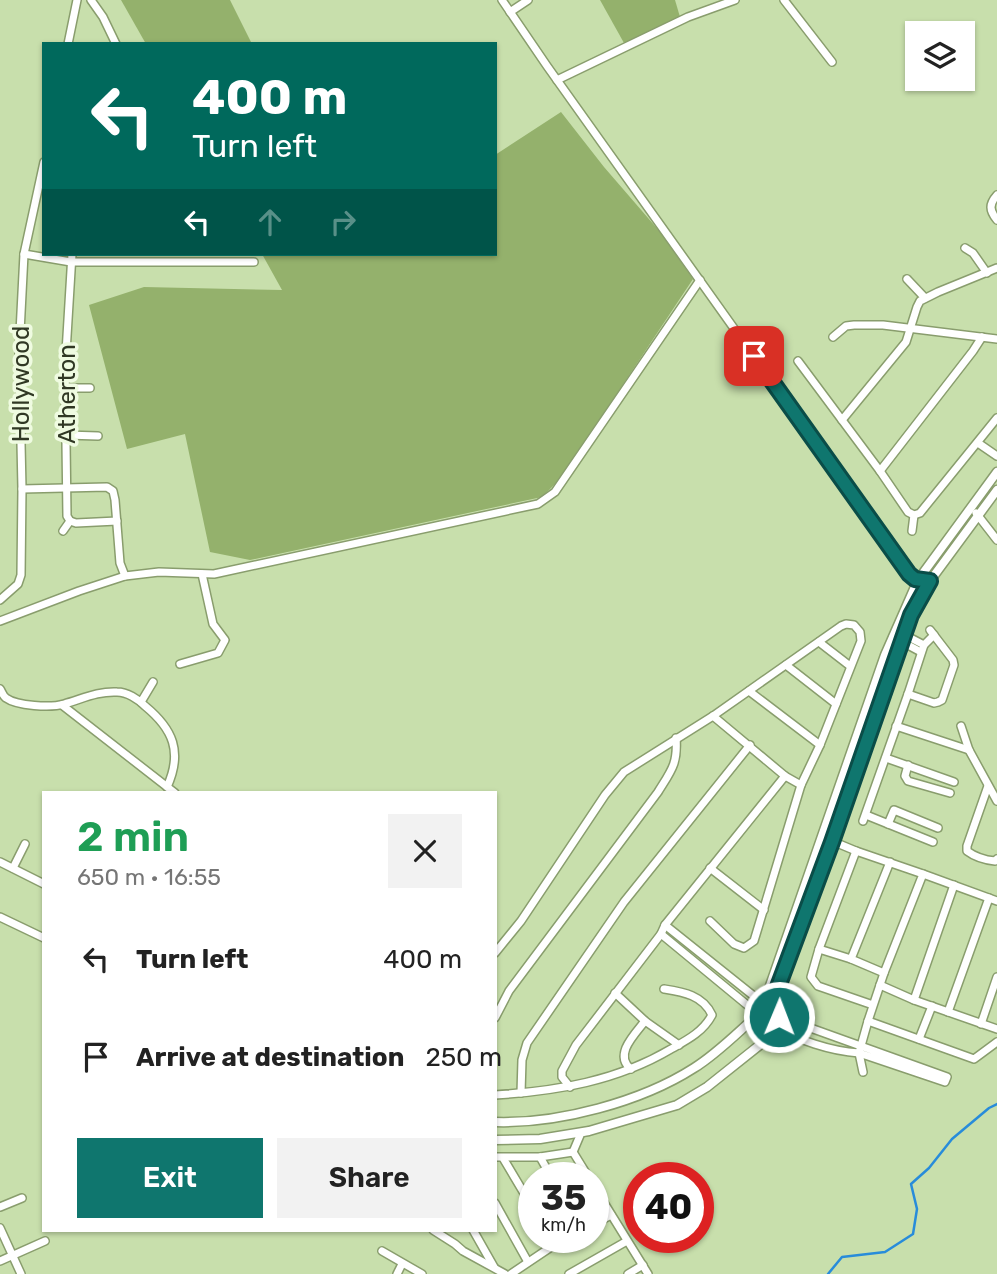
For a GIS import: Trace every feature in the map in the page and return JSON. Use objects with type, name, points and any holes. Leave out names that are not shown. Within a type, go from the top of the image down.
[{"type":"street","points":[[68,42],[77,0]]},
{"type":"street","points":[[91,0],[115,42]]},
{"type":"street","points":[[502,0],[909,574],[918,580],[930,581]]},
{"type":"street","points":[[510,12],[528,0]]},
{"type":"street","points":[[557,79],[688,17],[735,0]]},
{"type":"street","points":[[784,0],[832,62]]},
{"type":"street","name":"Hollywood","points":[[0,600],[18,584],[21,575],[19,352],[24,254],[42,171]]},
{"type":"street","points":[[997,195],[990,205],[990,210],[997,220]]},
{"type":"street","points":[[965,248],[973,253],[987,273]]},
{"type":"street","points":[[24,254],[42,256]]},
{"type":"street","points":[[48,256],[254,262]]},
{"type":"street","points":[[232,256],[235,262]]},
{"type":"street","name":"Atherton","points":[[70,521],[67,516],[65,369],[71,258]]},
{"type":"street","points":[[842,420],[906,341],[920,301],[997,268]]},
{"type":"street","points":[[907,279],[925,298]]},
{"type":"street","points":[[0,621],[79,590],[125,576],[159,572],[202,575],[228,571],[538,504],[555,492],[700,280]]},
{"type":"street","points":[[833,337],[846,326],[883,325],[997,339]]},
{"type":"street","points":[[880,471],[982,337]]},
{"type":"street","points":[[798,360],[908,512],[914,514],[920,513],[997,418]]},
{"type":"street","points":[[65,388],[90,388]]},
{"type":"street","points":[[66,435],[98,436]]},
{"type":"street","points":[[978,443],[997,456]]},
{"type":"street","points":[[766,1001],[885,655],[997,472]]},
{"type":"street","points":[[22,489],[107,487],[113,491],[120,563],[125,576]]},
{"type":"street","points":[[766,1001],[832,842],[918,580],[974,512],[997,490]]},
{"type":"street","points":[[974,512],[997,540]]},
{"type":"street","points":[[912,531],[914,514]]},
{"type":"street","points":[[63,531],[70,521],[117,522]]},
{"type":"street","points":[[180,664],[218,653],[225,643],[224,637],[214,624],[202,575]]},
{"type":"street","points":[[497,951],[521,921],[605,795],[624,772],[713,716],[846,624],[854,625],[860,632],[861,641],[820,745],[801,785],[754,941],[744,948],[734,944],[710,921]]},
{"type":"street","points":[[888,824],[894,810],[939,825],[933,843],[888,824],[864,818],[922,648],[932,632],[954,665],[942,700],[934,703],[908,694]]},
{"type":"street","points":[[898,636],[922,648]]},
{"type":"street","points":[[819,642],[850,666]]},
{"type":"street","points":[[786,665],[836,704]]},
{"type":"street","points":[[141,702],[153,682]]},
{"type":"street","points":[[0,689],[6,698],[15,702],[38,705],[62,705],[89,695],[120,692],[141,702],[159,718],[172,738],[174,769],[167,787]]},
{"type":"street","points":[[749,691],[820,745]]},
{"type":"street","points":[[62,705],[172,791]]},
{"type":"street","points":[[713,716],[785,776],[801,785]]},
{"type":"street","points":[[896,726],[969,750]]},
{"type":"street","points":[[961,726],[969,750],[997,802]]},
{"type":"street","points":[[497,1014],[509,991],[658,792],[677,755],[676,738]]},
{"type":"street","points":[[521,1093],[522,1060],[527,1043],[624,902],[750,745]]},
{"type":"street","points":[[886,758],[955,779],[950,795],[908,780],[905,776],[908,765]]},
{"type":"street","points":[[570,1087],[562,1077],[562,1071],[576,1045],[710,868],[785,776]]},
{"type":"street","points":[[989,786],[967,851],[990,861],[997,859]]},
{"type":"street","points":[[832,842],[993,900],[948,1012]]},
{"type":"street","points":[[13,868],[25,844]]},
{"type":"street","points":[[856,851],[811,972],[812,981],[818,986],[873,1006]]},
{"type":"street","points":[[0,862],[42,883]]},
{"type":"street","points":[[851,960],[890,862]]},
{"type":"street","points":[[710,868],[764,910]]},
{"type":"street","points":[[863,1072],[860,1049],[868,1021],[923,874]]},
{"type":"street","points":[[914,1000],[954,886]]},
{"type":"street","points":[[0,917],[42,937]]},
{"type":"street","points":[[666,925],[791,1021],[946,1079]]},
{"type":"street","points":[[661,933],[752,1009]]},
{"type":"street","points":[[819,949],[884,973]]},
{"type":"street","points":[[981,1024],[997,977]]},
{"type":"street","points":[[880,985],[997,1030]]},
{"type":"street","points":[[497,1095],[570,1087],[605,1079],[655,1059],[679,1045],[699,1031],[712,1015],[694,996],[664,989]]},
{"type":"street","points":[[615,993],[645,1021],[679,1045]]},
{"type":"street","points":[[497,1122],[572,1115],[634,1097],[694,1069],[751,1020],[752,1009],[757,1003],[766,1001]]},
{"type":"street","points":[[919,1040],[932,1006]]},
{"type":"street","points":[[573,1152],[581,1133],[677,1105],[706,1087],[766,1040],[770,1027],[778,1020],[779,1013]]},
{"type":"street","points":[[751,1020],[760,1028],[770,1027],[816,1044],[848,1052],[860,1049]]},
{"type":"street","points":[[631,1069],[625,1064],[623,1056],[626,1047],[645,1021]]},
{"type":"street","points":[[868,1021],[974,1059],[997,1042]]},
{"type":"street","points":[[497,1140],[540,1139],[589,1131]]},
{"type":"street","points":[[499,1157],[540,1157],[573,1152]]},
{"type":"street","points":[[573,1152],[579,1162]]},
{"type":"street","points":[[499,1157],[518,1186]]},
{"type":"street","points":[[540,1157],[543,1162]]},
{"type":"street","points":[[0,1207],[22,1198]]},
{"type":"street","points":[[497,1207],[528,1262]]},
{"type":"street","points":[[609,1211],[623,1234]]},
{"type":"street","points":[[0,1228],[21,1274]]},
{"type":"street","points":[[436,1232],[463,1251],[506,1274]]},
{"type":"street","points":[[473,1232],[495,1268]]},
{"type":"street","points":[[0,1261],[45,1241]]},
{"type":"street","points":[[569,1274],[623,1243]]},
{"type":"street","points":[[382,1251],[422,1274]]},
{"type":"street","points":[[511,1274],[542,1253]]},
{"type":"street","points":[[634,1253],[648,1274]]},
{"type":"street","points":[[397,1274],[402,1264]]},
{"type":"street","points":[[628,1274],[642,1265]]},
{"type":"green space","points":[[121,0],[230,0],[251,42],[145,42]]},
{"type":"green space","points":[[600,0],[675,0],[680,17],[624,43]]},
{"type":"green space","points":[[561,112],[661,233],[693,279],[556,483],[542,497],[250,560],[210,552],[185,434],[127,449],[89,305],[144,287],[282,290],[263,256],[497,256],[497,154]]},
{"type":"waterway","points":[[828,1274],[842,1257],[885,1252],[913,1234],[917,1209],[911,1184],[929,1168],[952,1139],[997,1104]]},
{"type":"route","points":[[754,356],[909,574],[915,579],[930,581],[901,640],[832,842],[772,1003],[778,1009],[779,1017]]}]
